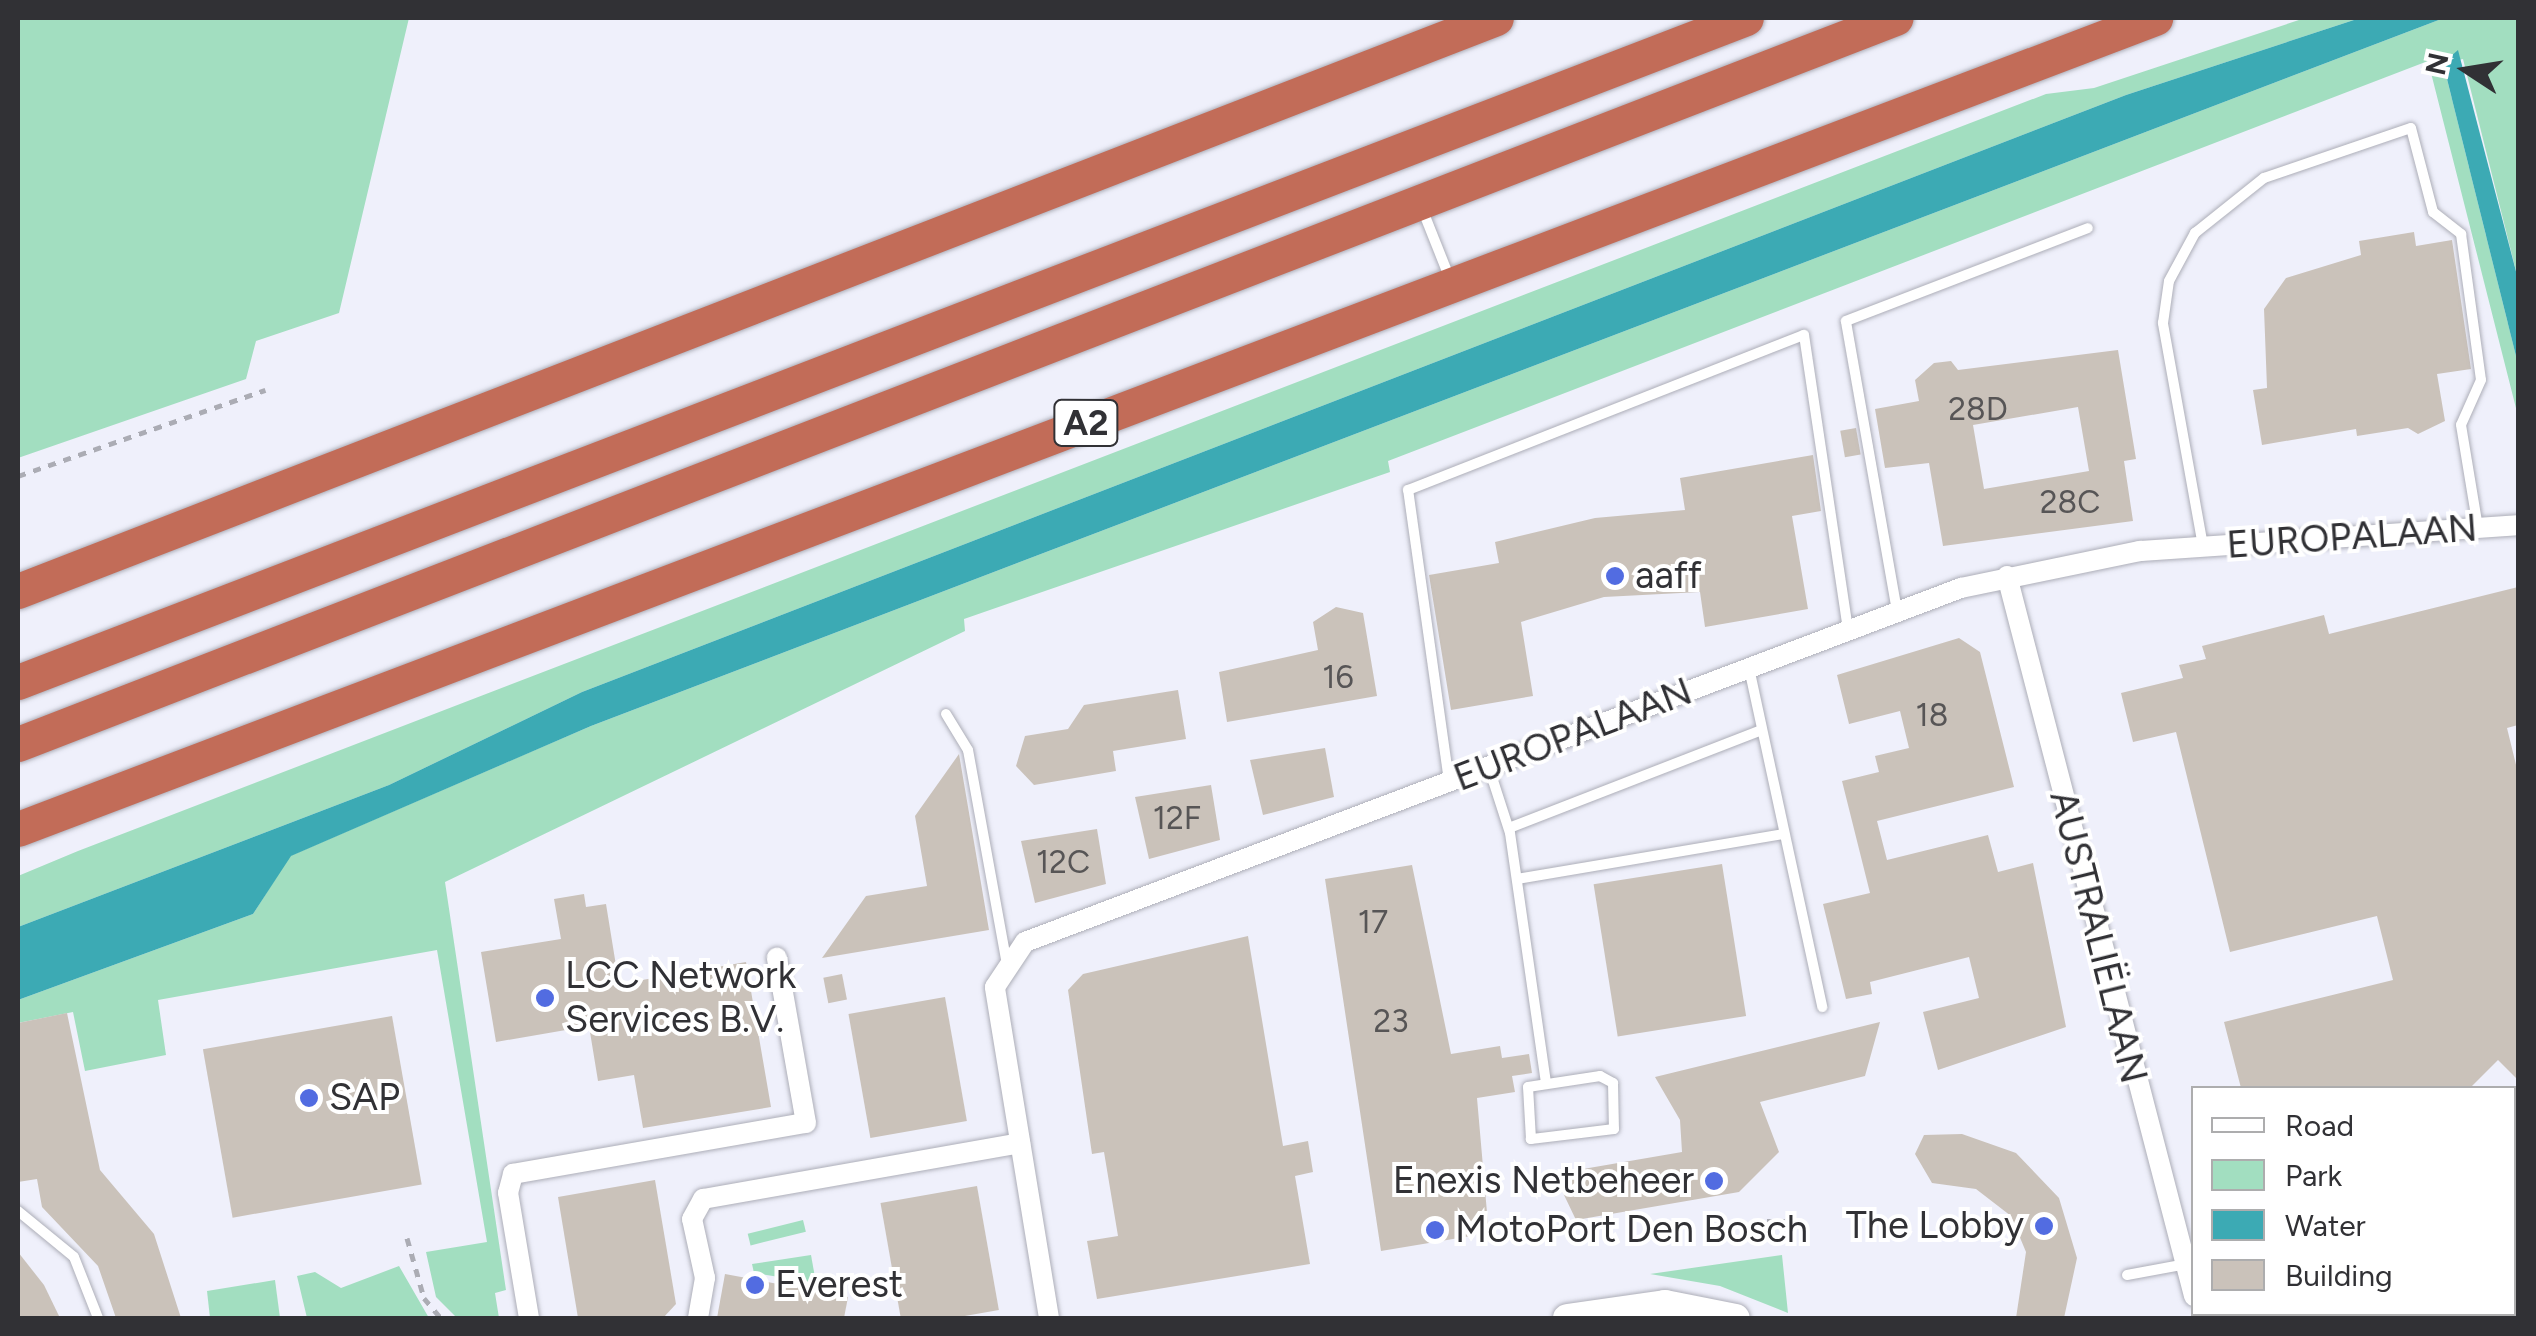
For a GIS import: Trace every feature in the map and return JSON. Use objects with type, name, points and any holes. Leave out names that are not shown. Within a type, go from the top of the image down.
[{"type":"highway","points":[[18,591],[1496,18]]},
{"type":"highway","points":[[18,682],[1746,18]]},
{"type":"highway","name":"A2","points":[[18,744],[1896,18]]},
{"type":"highway","name":"A2","points":[[18,829],[710,573],[1450,280],[2154,18]]},
{"type":"highway","points":[[18,580],[92,562]]},
{"type":"street","name":"EUROPALAAN","points":[[1006,959],[1025,942],[1897,612],[2006,576],[2203,547],[2518,525]]},
{"type":"street","name":"AUSTRALIËLAAN","points":[[2006,576],[2181,1265],[2191,1289]]},
{"type":"street","points":[[529,1318],[508,1193],[513,1174],[806,1123],[777,958]]},
{"type":"street","points":[[1006,959],[996,987],[1049,1318]]},
{"type":"street","points":[[698,1318],[705,1278],[692,1220],[703,1198],[1020,1144]]},
{"type":"street","points":[[1566,1318],[1665,1304],[1736,1318]]},
{"type":"lane","points":[[2203,547],[2163,323],[2168,281],[2196,234],[2264,178],[2412,128],[2433,212],[2461,234],[2481,380],[2461,425],[2478,528]]},
{"type":"lane","points":[[1419,202],[1450,280]]},
{"type":"lane","points":[[1897,612],[1846,321],[2088,228]]},
{"type":"lane","points":[[1449,782],[1408,490],[1804,335],[1848,631]]},
{"type":"lane","points":[[1749,668],[1822,1007]]},
{"type":"lane","points":[[946,714],[968,750],[1006,959]]},
{"type":"lane","points":[[1508,828],[1762,730]]},
{"type":"lane","points":[[1488,767],[1508,828],[1546,1082]]},
{"type":"lane","points":[[1517,880],[1784,834]]},
{"type":"lane","points":[[1607,1076],[1614,1129],[1530,1139],[1524,1098],[1546,1082],[1607,1076]]},
{"type":"lane","points":[[18,1211],[74,1257],[98,1318]]},
{"type":"lane","points":[[2127,1275],[2181,1265]]},
{"type":"path","points":[[18,476],[265,390]]},
{"type":"path","points":[[1767,1221],[1785,1221]]},
{"type":"path","points":[[407,1238],[424,1298],[441,1318]]},
{"type":"green space","points":[[18,18],[409,18],[339,313],[256,341],[246,379],[18,458]]},
{"type":"green space","points":[[2305,18],[2360,18],[2126,95],[582,692],[389,785],[18,927],[18,876],[78,851],[2046,94],[2094,88]]},
{"type":"green space","points":[[2444,18],[2518,18],[2518,279],[2463,59],[2443,63],[2518,364],[2518,416],[2428,61],[1388,461],[1390,472],[964,619],[965,631],[445,882],[506,1290],[495,1293],[499,1318],[457,1318],[436,1297],[426,1252],[487,1242],[437,950],[158,1000],[166,1055],[85,1071],[73,1012],[18,1023],[18,1000],[253,914],[290,856],[591,726]]},
{"type":"green space","points":[[803,1220],[806,1232],[751,1245],[748,1234]]},
{"type":"green space","points":[[811,1255],[816,1283],[754,1273],[752,1264]]},
{"type":"green space","points":[[1782,1255],[1788,1313],[1720,1286],[1650,1274]]},
{"type":"green space","points":[[399,1266],[429,1318],[307,1318],[297,1276],[315,1272],[341,1288]]},
{"type":"green space","points":[[275,1280],[280,1318],[210,1318],[207,1291]]},
{"type":"water","points":[[2360,18],[2444,18],[591,726],[291,856],[253,914],[18,1000],[18,927],[389,785],[582,692],[2126,95]]},
{"type":"water","points":[[2458,50],[2518,279],[2518,364],[2443,63]]},
{"type":"building","points":[[2414,232],[2416,246],[2452,240],[2471,369],[2437,374],[2445,421],[2418,434],[2408,428],[2357,436],[2356,429],[2262,445],[2253,390],[2267,388],[2264,309],[2286,278],[2361,255],[2359,241]]},
{"type":"building","points":[[2118,350],[2136,459],[2124,461],[2133,521],[1943,546],[1929,463],[1885,468],[1875,409],[1919,401],[1915,380],[1934,363],[1951,361],[1958,370]],"holes":[[[2078,407],[2089,471],[1984,489],[1973,425]]]},
{"type":"building","points":[[1856,428],[1861,455],[1845,457],[1840,431]]},
{"type":"building","points":[[1813,455],[1821,511],[1792,516],[1808,609],[1705,627],[1700,592],[1604,597],[1521,622],[1533,696],[1451,710],[1429,575],[1499,563],[1495,542],[1595,518],[1685,510],[1680,478]]},
{"type":"building","points":[[2518,587],[2518,725],[2507,728],[2518,773],[2518,1080],[2498,1060],[2472,1086],[2240,1086],[2224,1022],[2393,980],[2377,916],[2230,952],[2176,732],[2133,742],[2121,693],[2183,678],[2179,665],[2206,659],[2202,646],[2324,615],[2329,634]]},
{"type":"building","points":[[1336,607],[1363,613],[1377,696],[1227,722],[1219,672],[1318,650],[1313,622]]},
{"type":"building","points":[[1959,638],[1980,652],[2014,787],[1877,821],[1887,860],[1988,835],[1998,872],[2033,863],[2066,1027],[1938,1070],[1923,1012],[1979,998],[1969,957],[1870,982],[1872,994],[1846,999],[1823,904],[1870,893],[1842,781],[1879,772],[1875,756],[1909,748],[1900,711],[1849,724],[1837,675]]},
{"type":"building","points":[[1178,690],[1186,739],[1113,751],[1116,771],[1034,785],[1016,766],[1025,736],[1068,729],[1084,705]]},
{"type":"building","points":[[1325,748],[1334,797],[1263,815],[1250,760]]},
{"type":"building","points":[[959,754],[989,930],[822,958],[866,896],[927,886],[915,816]]},
{"type":"building","points":[[1211,785],[1220,840],[1149,859],[1135,797]]},
{"type":"building","points":[[1097,829],[1106,884],[1035,903],[1021,841]]},
{"type":"building","points":[[1722,864],[1746,1016],[1618,1036],[1594,884]]},
{"type":"building","points":[[1412,865],[1451,1054],[1500,1046],[1502,1058],[1529,1054],[1532,1073],[1512,1076],[1515,1092],[1477,1098],[1488,1224],[1470,1227],[1471,1236],[1381,1251],[1325,879]]},
{"type":"building","points":[[584,894],[586,907],[606,904],[619,984],[746,962],[771,1107],[643,1128],[634,1075],[598,1081],[589,1026],[496,1042],[481,952],[561,939],[554,899]]},
{"type":"building","points":[[1248,936],[1283,1146],[1308,1141],[1313,1172],[1295,1176],[1310,1264],[1097,1299],[1087,1241],[1118,1236],[1104,1152],[1092,1154],[1068,990],[1083,974]]},
{"type":"building","points":[[842,974],[847,1000],[828,1003],[823,978]]},
{"type":"building","points":[[945,997],[967,1121],[870,1138],[848,1014]]},
{"type":"building","points":[[67,1013],[100,1170],[154,1234],[181,1318],[116,1318],[98,1266],[42,1207],[37,1179],[18,1182],[18,1023]]},
{"type":"building","name":"SAP","points":[[392,1016],[422,1184],[233,1218],[203,1049]]},
{"type":"building","points":[[1880,1022],[1865,1076],[1760,1102],[1779,1152],[1739,1192],[1576,1220],[1554,1174],[1682,1152],[1680,1120],[1655,1077]]},
{"type":"building","name":"The Lobby","points":[[1962,1134],[2016,1153],[2059,1198],[2077,1258],[2064,1318],[2016,1318],[2026,1252],[2011,1216],[1976,1189],[1932,1183],[1915,1154],[1924,1135]]},
{"type":"building","points":[[655,1180],[676,1304],[663,1318],[578,1318],[558,1197]]},
{"type":"building","points":[[977,1186],[999,1310],[954,1318],[901,1318],[880,1203]]},
{"type":"building","points":[[18,1252],[44,1285],[60,1318],[18,1318]]},
{"type":"building","name":"Everest","points":[[725,1274],[848,1297],[844,1318],[717,1318]]},
{"type":"place","name":"aaff","points":[[1615,576]]},
{"type":"place","name":"LCC Network Services B.V.","points":[[545,998]]},
{"type":"place","name":"SAP","points":[[309,1098]]},
{"type":"place","name":"Enexis Netbeheer","points":[[1714,1181]]},
{"type":"place","name":"The Lobby","points":[[2044,1226]]},
{"type":"place","name":"MotoPort Den Bosch","points":[[1435,1230]]},
{"type":"place","name":"Everest","points":[[755,1285]]}]
